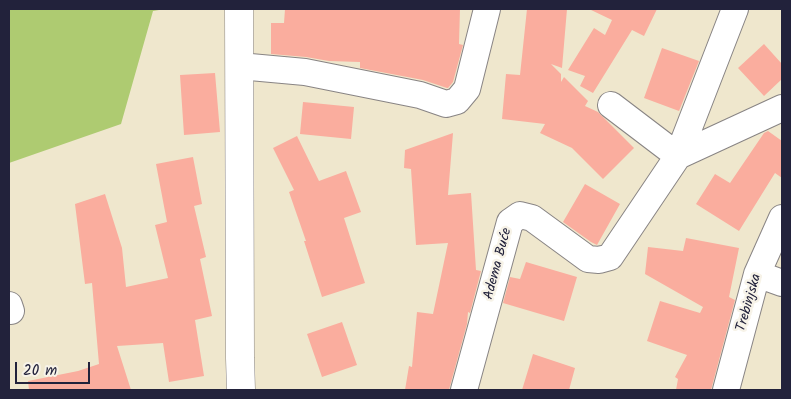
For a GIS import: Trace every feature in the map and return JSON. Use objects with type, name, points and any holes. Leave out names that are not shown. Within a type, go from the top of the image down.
[{"type":"street","points":[[239,9],[240,358],[242,390]]},
{"type":"street","points":[[239,66],[305,72],[420,95],[446,104],[458,101],[467,89],[487,9]]},
{"type":"street","name":"Adema Buće","points":[[464,390],[510,222],[520,215],[532,218],[588,259],[599,260],[610,257],[678,156],[735,9]]},
{"type":"street","points":[[611,104],[678,156],[782,108]]},
{"type":"street","name":"Trebinjska","points":[[726,390],[757,274],[782,218]]},
{"type":"street","points":[[757,274],[782,283]]},
{"type":"green space","points":[[9,9],[165,9],[153,11],[121,124],[9,163]]},
{"type":"building","points":[[285,9],[460,9],[459,44],[463,45],[453,82],[447,88],[423,80],[360,68],[360,62],[329,61],[271,54],[271,23],[284,23]]},
{"type":"building","points":[[527,9],[567,9],[562,68],[551,64],[561,74],[561,82],[564,77],[588,101],[585,106],[598,112],[634,148],[603,179],[572,148],[540,133],[545,124],[502,119],[506,74],[520,75]]},
{"type":"building","points":[[589,9],[657,9],[644,36],[632,30],[593,93],[580,86],[585,76],[568,70],[594,28],[605,35],[612,20]]},
{"type":"building","points":[[764,44],[782,64],[782,79],[764,96],[738,68]]},
{"type":"building","points":[[662,48],[699,61],[679,111],[644,98]]},
{"type":"building","points":[[215,73],[220,132],[184,135],[180,75]]},
{"type":"building","points":[[303,102],[354,107],[351,139],[300,134]]},
{"type":"building","points":[[768,131],[782,141],[782,178],[775,173],[739,231],[696,204],[715,174],[730,183],[764,133]]},
{"type":"building","points":[[453,133],[448,195],[471,193],[476,270],[481,271],[470,313],[468,312],[467,324],[449,390],[405,390],[409,366],[412,367],[417,312],[433,314],[448,243],[416,245],[411,169],[404,168],[405,150]]},
{"type":"building","points":[[297,136],[319,181],[346,171],[361,212],[344,218],[365,283],[322,297],[304,241],[306,241],[289,192],[294,190],[273,148]]},
{"type":"building","points":[[193,157],[202,204],[194,206],[206,257],[200,259],[212,316],[195,320],[204,376],[169,382],[163,343],[117,346],[131,390],[29,390],[28,381],[78,371],[99,364],[92,283],[85,284],[75,204],[105,194],[122,248],[126,287],[168,278],[155,225],[167,222],[156,164]]},
{"type":"building","points":[[585,184],[620,204],[597,245],[563,222]]},
{"type":"building","points":[[686,238],[739,248],[729,297],[735,300],[711,390],[676,390],[678,379],[675,377],[687,355],[647,341],[660,301],[700,313],[703,307],[645,274],[648,247],[683,251]]},
{"type":"building","points":[[526,262],[577,277],[564,321],[503,303],[510,277],[520,279]]},
{"type":"building","points":[[342,322],[357,365],[322,377],[307,334]]},
{"type":"building","points":[[533,354],[575,368],[569,390],[522,390]]}]
